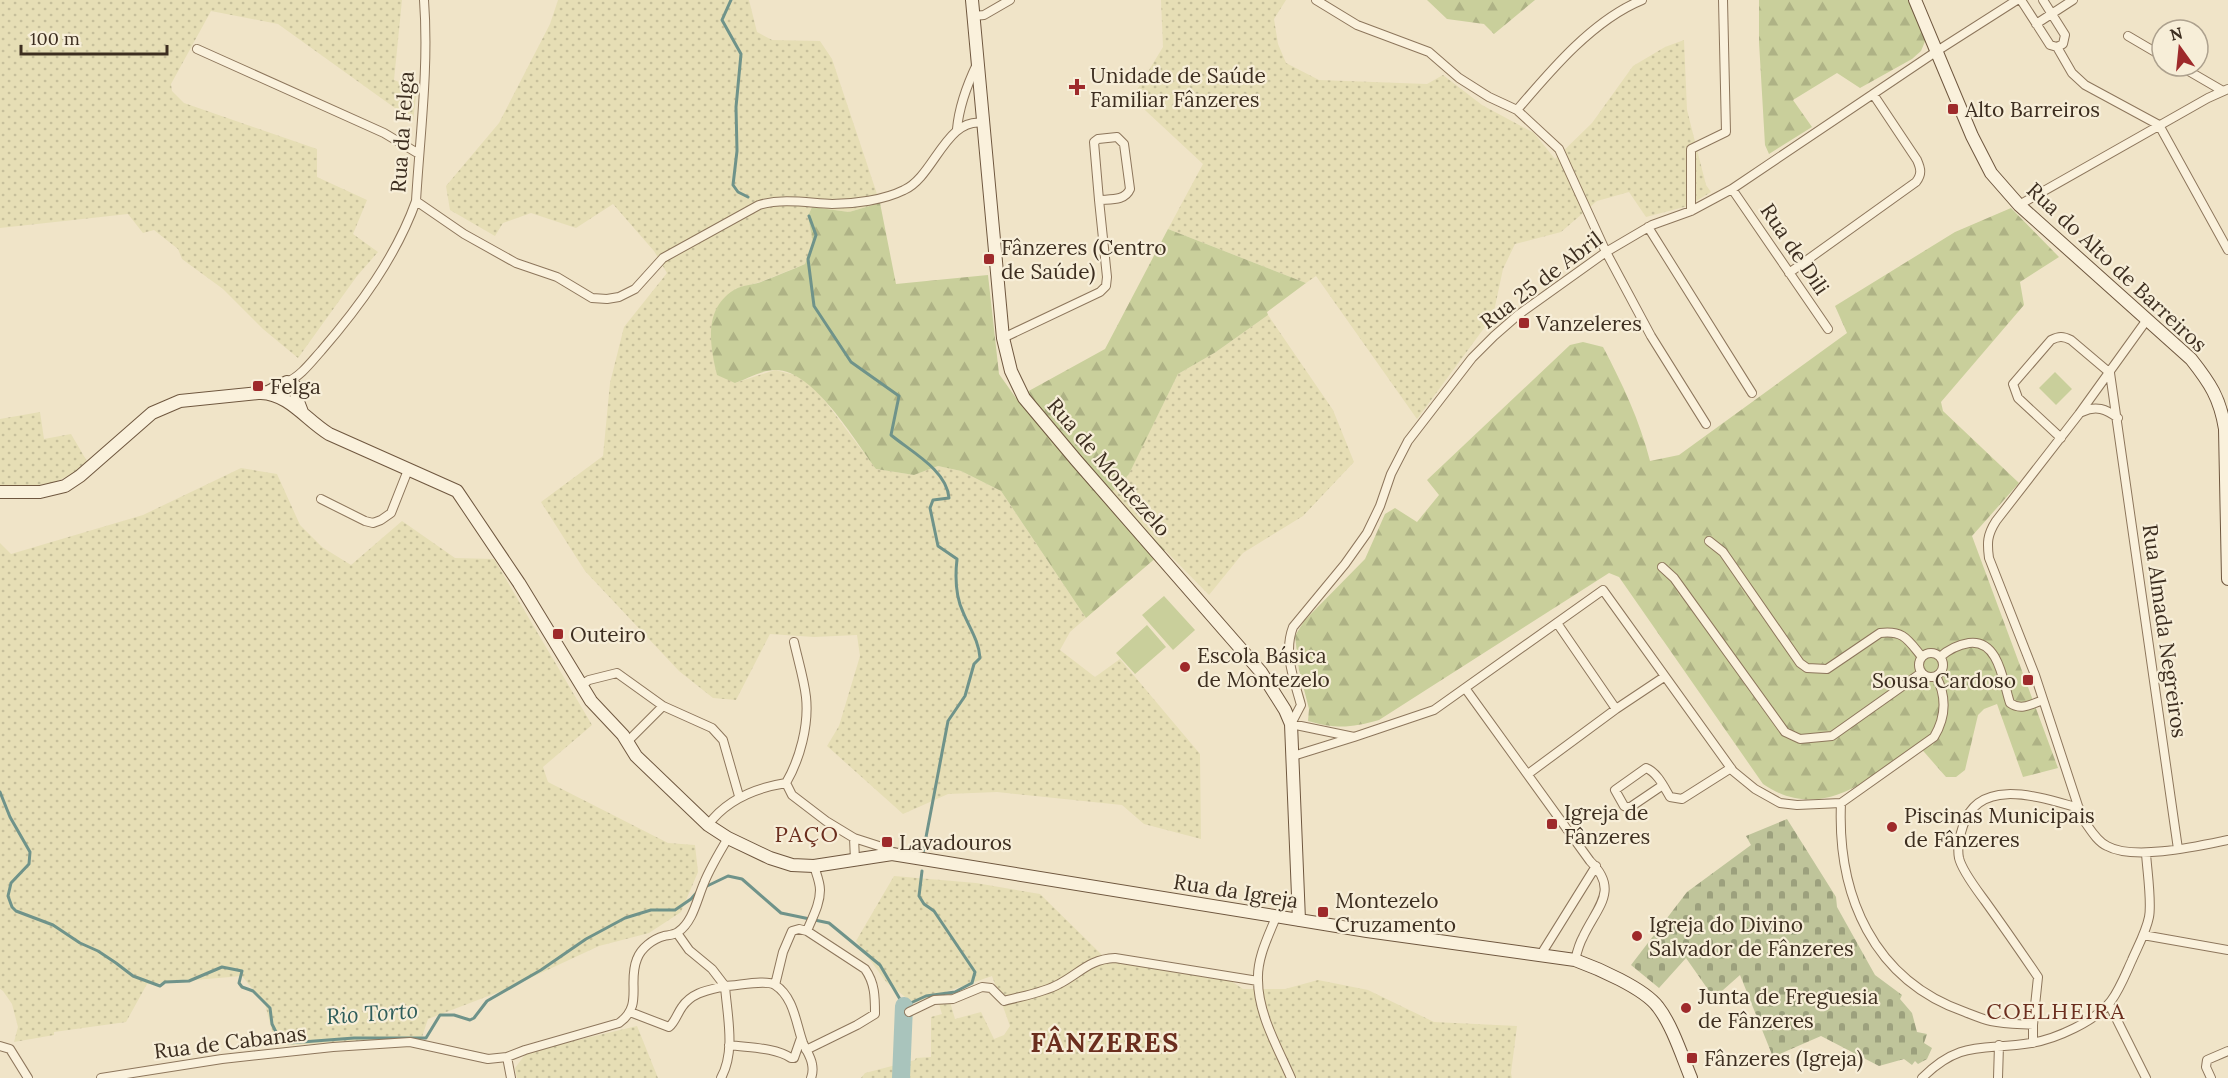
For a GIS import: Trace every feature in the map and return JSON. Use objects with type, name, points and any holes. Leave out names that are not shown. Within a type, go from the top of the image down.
[{"type":"street","name":"Rua da Felga","points":[[288,392],[356,310],[387,261],[416,201],[424,100],[426,22],[424,0]]},
{"type":"street","name":"Rua de Montezelo","points":[[972,0],[1003,338],[1011,371],[1024,398],[1082,468],[1261,672],[1292,724],[1299,920]]},
{"type":"street","points":[[974,16],[984,15],[1010,0]]},
{"type":"street","points":[[1316,0],[1357,25],[1429,52],[1459,78],[1489,97],[1517,110],[1558,149],[1606,252],[1651,336],[1706,424]]},
{"type":"street","points":[[1517,110],[1550,71],[1594,30],[1622,8],[1642,0]]},
{"type":"street","points":[[1692,212],[1691,149],[1726,132],[1723,0]]},
{"type":"street","name":"Rua do Alto de Barreiros","points":[[1916,0],[1980,153],[1991,173],[2019,205],[2191,359],[2212,385],[2224,405],[2228,579]]},
{"type":"street","points":[[2019,0],[2050,45],[2057,47],[2063,44],[2065,35],[2043,0]]},
{"type":"street","name":"Rua 25 de Abril","points":[[1292,724],[1301,705],[1288,650],[1293,627],[1345,564],[1367,533],[1380,506],[1391,474],[1408,441],[1472,358],[1494,336],[1518,315],[1606,252],[1648,227],[1692,212],[1732,189],[1937,51],[2019,0]]},
{"type":"street","points":[[2036,24],[2073,0]]},
{"type":"street","points":[[2128,36],[2150,49]]},
{"type":"street","points":[[2057,47],[2072,73],[2085,85],[2159,125],[2228,250]]},
{"type":"street","points":[[197,49],[384,133],[419,154]]},
{"type":"street","points":[[957,129],[958,117],[978,61]]},
{"type":"street","points":[[2203,78],[2226,90]]},
{"type":"street","points":[[2019,205],[2159,125],[2226,90]]},
{"type":"street","points":[[1790,273],[1916,182],[1921,176],[1921,168],[1917,160],[1873,94]]},
{"type":"street","points":[[416,201],[464,234],[516,263],[557,277],[592,298],[607,299],[618,297],[635,289],[663,258],[759,205],[773,201],[835,204],[874,199],[907,189],[930,165],[957,129],[969,122],[984,123]]},
{"type":"street","points":[[1003,338],[1100,292],[1106,286],[1094,142],[1098,139],[1117,137],[1124,144],[1130,189],[1123,198],[1099,200]]},
{"type":"street","name":"Rua de Dili","points":[[1732,189],[1828,329]]},
{"type":"street","points":[[1648,227],[1752,393]]},
{"type":"street","points":[[2146,321],[2079,414],[1996,521],[1987,539],[1989,558],[2043,700],[2082,818],[2093,834],[2106,846],[2146,853],[2228,840]]},
{"type":"street","points":[[2061,438],[2018,399],[2013,384],[2016,379],[2051,340],[2057,337],[2071,340],[2109,373]]},
{"type":"street","name":"Rua Almada Negreiros","points":[[2109,373],[2118,418],[2178,849]]},
{"type":"street","points":[[0,492],[40,492],[64,486],[80,476],[152,413],[172,404],[199,398],[261,393],[275,395],[288,392]]},
{"type":"street","name":"Rua da Igreja","points":[[288,392],[306,417],[328,434],[457,491],[519,583],[591,701],[627,742],[636,756],[708,825],[728,838],[770,858],[792,865],[814,866],[892,854],[1276,917],[1575,960],[1648,996],[1659,1008],[1691,1078]]},
{"type":"street","points":[[2079,414],[2093,407],[2104,409],[2118,418]]},
{"type":"street","points":[[321,499],[364,521],[373,523],[391,513],[408,470]]},
{"type":"street","points":[[1709,541],[1723,552],[1800,663],[1807,668],[1827,669],[1880,633],[1890,632],[1898,632],[1906,638],[1922,657]]},
{"type":"street","points":[[1662,567],[1674,578],[1785,732],[1800,739],[1832,736],[1921,673]]},
{"type":"street","points":[[1293,756],[1397,724],[1434,710],[1603,590],[1731,768],[1755,789],[1780,802],[1797,805],[1841,803],[1934,738],[1942,724],[1944,712],[1942,692],[1936,676]]},
{"type":"street","points":[[1557,623],[1616,709]]},
{"type":"street","points":[[708,825],[717,813],[739,796],[786,783],[796,765],[806,719],[806,697],[794,642]]},
{"type":"street","points":[[1940,657],[1950,649],[1962,644],[1983,644],[1994,655],[2010,703],[2016,707],[2025,707],[2043,700]]},
{"type":"street","points":[[1933,653],[1940,657],[1943,666],[1936,676],[1929,677],[1921,673],[1919,662],[1922,657],[1933,653]]},
{"type":"street","points":[[581,685],[589,680],[617,673],[663,706],[712,728],[723,740],[739,796]]},
{"type":"street","points":[[1528,774],[1616,709],[1664,677]]},
{"type":"street","points":[[1465,688],[1602,874],[1605,890],[1601,905],[1582,938],[1575,960]]},
{"type":"street","points":[[627,742],[663,706]]},
{"type":"street","points":[[1292,724],[1354,737]]},
{"type":"street","points":[[1663,785],[1629,808],[1624,806],[1615,790],[1646,768],[1650,769],[1663,785],[1671,797],[1682,799],[1731,768]]},
{"type":"street","points":[[786,783],[792,795],[826,821],[854,838],[882,847],[892,854]]},
{"type":"street","points":[[2033,1043],[2032,1025],[2038,977],[1973,884],[1959,858],[1960,835],[1966,816],[1981,799],[2001,793],[2035,797],[2079,808]]},
{"type":"street","points":[[1841,803],[1840,832],[1850,893],[1865,930],[1885,958],[1914,986],[1948,1006],[1990,1021],[2032,1025]]},
{"type":"street","points":[[511,1078],[507,1057],[619,1023],[627,1018],[635,994],[633,977],[637,959],[647,945],[661,937],[677,933],[687,922],[704,882],[728,838]]},
{"type":"street","points":[[854,838],[855,860]]},
{"type":"street","points":[[1922,1078],[1941,1061],[1961,1050],[2033,1043],[2059,1035],[2085,1023],[2109,1004],[2116,994],[2143,935],[2149,916],[2146,853]]},
{"type":"street","points":[[807,931],[820,889],[814,866]]},
{"type":"street","points":[[1540,956],[1596,866]]},
{"type":"street","points":[[1276,917],[1261,956],[1258,981],[1260,999],[1269,1026],[1291,1078]]},
{"type":"street","points":[[776,985],[783,952],[792,931],[799,929],[807,931],[866,969],[875,996],[875,1014],[806,1050]]},
{"type":"street","points":[[677,933],[689,950],[712,969],[725,986],[729,1045],[721,1078]]},
{"type":"street","points":[[2143,935],[2228,950]]},
{"type":"street","points":[[909,1012],[934,1000],[952,999],[982,987],[991,988],[1004,1001],[1059,984],[1083,967],[1104,958],[1258,981]]},
{"type":"street","points":[[630,1012],[669,1027],[683,1006],[691,997],[700,992],[725,986],[763,982],[776,985],[793,1011],[801,1038],[812,1062],[811,1078]]},
{"type":"street","points":[[2109,1004],[2145,1078]]},
{"type":"street","points":[[729,1045],[762,1048],[794,1058],[801,1038]]},
{"type":"street","name":"Rua de Cabanas","points":[[101,1078],[233,1058],[333,1047],[410,1042],[488,1059],[507,1057]]},
{"type":"street","points":[[1998,1078],[1999,1045]]},
{"type":"street","points":[[0,1046],[10,1049],[28,1078]]},
{"type":"street","points":[[2211,1078],[2206,1067],[2207,1060],[2228,1051]]},
{"type":"shaded area","points":[[0,0],[402,0],[394,80],[417,89],[413,121],[278,24],[211,11],[171,84],[172,91],[184,103],[317,149],[317,177],[367,200],[353,234],[378,252],[357,276],[298,358],[263,329],[223,289],[182,259],[178,249],[154,230],[143,233],[128,214],[0,228]]},
{"type":"shaded area","points":[[558,0],[749,0],[757,32],[772,40],[820,41],[832,59],[880,203],[849,212],[812,207],[808,216],[813,243],[805,264],[760,282],[735,289],[735,383],[775,370],[799,376],[816,389],[876,469],[914,475],[938,466],[961,471],[1001,491],[1086,618],[1070,632],[1060,650],[1095,677],[1120,659],[1200,754],[1201,839],[1144,824],[1122,805],[997,792],[948,794],[903,814],[827,746],[839,726],[860,656],[857,635],[814,637],[770,634],[736,700],[713,698],[679,671],[585,571],[541,502],[603,456],[610,383],[624,327],[667,273],[654,251],[613,204],[576,228],[531,213],[503,223],[495,236],[450,210],[446,186],[499,123],[550,24]]},
{"type":"shaded area","points":[[1161,0],[1286,0],[1274,19],[1278,44],[1286,63],[1319,80],[1427,84],[1443,75],[1482,105],[1534,133],[1555,159],[1592,123],[1633,66],[1665,47],[1684,40],[1687,110],[1706,185],[1711,192],[1688,206],[1646,217],[1629,192],[1597,201],[1561,232],[1515,244],[1503,269],[1493,316],[1417,419],[1316,276],[1306,283],[1168,229],[1203,164],[1132,98],[1163,47]]},
{"type":"shaded area","points":[[1268,315],[1333,410],[1354,462],[1303,516],[1243,553],[1209,595],[1110,494],[1129,473],[1178,374],[1216,352]]},
{"type":"shaded area","points":[[40,412],[44,439],[71,434],[88,463],[55,482],[33,486],[0,487],[0,419]]},
{"type":"shaded area","points":[[241,468],[277,474],[300,525],[322,547],[351,565],[402,521],[455,558],[494,559],[592,725],[543,767],[548,782],[668,843],[695,845],[698,872],[681,912],[649,933],[599,946],[504,990],[428,1019],[422,1037],[276,1046],[265,1004],[242,976],[147,984],[126,1022],[54,1032],[54,1035],[14,1042],[18,1027],[12,1004],[0,989],[0,543],[11,554],[143,515]]},
{"type":"shaded area","points":[[894,876],[976,883],[1040,894],[1102,955],[1152,967],[1231,981],[1243,989],[1285,989],[1318,980],[1368,990],[1434,1022],[1517,1026],[1512,1078],[861,1078],[865,1073],[916,1058],[931,1057],[931,1017],[942,1014],[939,1004],[950,1002],[955,1019],[981,1012],[994,1039],[1004,1035],[1010,1026],[992,976],[913,1003],[887,983],[856,941]]},
{"type":"shaded area","points":[[637,1026],[658,1078],[517,1078],[515,1068],[527,1052]]},
{"type":"green space","points":[[1427,0],[1535,0],[1494,34],[1484,24],[1447,19]]},
{"type":"green space","points":[[1759,0],[1919,0],[1910,4],[1926,39],[1921,51],[1912,59],[1860,88],[1837,73],[1793,100],[1812,127],[1769,154],[1765,145]]},
{"type":"green space","points":[[880,203],[896,284],[988,275],[999,374],[1016,398],[1105,349],[1168,229],[1306,283],[1267,312],[1268,315],[1216,352],[1178,374],[1129,474],[1110,494],[1165,550],[1086,618],[1001,491],[961,471],[938,466],[914,475],[876,469],[832,409],[804,381],[789,373],[770,370],[735,383],[717,375],[712,352],[711,329],[717,307],[724,298],[737,288],[761,282],[805,264],[813,243],[808,216],[812,207],[849,212]]},
{"type":"green space","points":[[2011,208],[2059,257],[2020,282],[2024,305],[1941,402],[1943,411],[2019,483],[1972,536],[2058,768],[2023,777],[1997,704],[1984,709],[1978,715],[1965,770],[1956,777],[1946,777],[1918,745],[1882,771],[1845,792],[1825,798],[1805,799],[1784,795],[1763,784],[1619,577],[1609,573],[1379,720],[1344,726],[1308,721],[1309,709],[1299,670],[1295,636],[1304,621],[1365,559],[1385,514],[1395,508],[1417,522],[1439,495],[1427,480],[1570,345],[1583,342],[1603,347],[1630,403],[1650,461],[1679,455],[1847,333],[1835,306],[1955,232]]},
{"type":"green space","points":[[2055,372],[2072,389],[2056,405],[2039,388]]},
{"type":"green space","points":[[1164,596],[1195,630],[1173,650],[1142,615]]},
{"type":"green space","points":[[1147,625],[1166,647],[1135,674],[1116,653]]},
{"type":"green space","points":[[1787,819],[1836,897],[1837,907],[1875,975],[1902,995],[1900,999],[1912,1013],[1917,1032],[1927,1034],[1924,1043],[1932,1048],[1927,1059],[1918,1064],[1915,1061],[1912,1065],[1904,1059],[1879,1066],[1821,1036],[1773,1057],[1740,975],[1714,998],[1686,958],[1659,988],[1631,965],[1687,892],[1751,845],[1746,836]]},
{"type":"waterway","points":[[731,0],[722,20],[741,54],[736,107],[737,151],[733,185],[738,192],[748,197]]},
{"type":"waterway","points":[[809,216],[816,235],[808,259],[814,306],[851,362],[899,396],[891,435],[935,470],[947,488],[949,498],[933,500],[930,508],[938,546],[957,559],[958,599],[979,652],[980,658],[974,664],[965,696],[948,721],[923,853]]},
{"type":"waterway","name":"Rio Torto","points":[[0,792],[10,817],[30,852],[29,864],[11,883],[8,896],[16,911],[53,925],[80,943],[98,951],[133,976],[160,986],[165,982],[189,981],[222,967],[242,971],[239,983],[242,987],[253,991],[270,1008],[272,1024],[278,1036],[289,1043],[354,1038],[426,1038],[440,1015],[454,1015],[470,1020],[487,1001],[541,970],[586,939],[625,918],[651,910],[675,910],[699,890]]},
{"type":"waterway","name":"Rio Torto","points":[[705,887],[728,876],[742,879],[781,913],[829,923],[880,965],[904,1006],[926,996],[955,992],[972,983],[975,972],[934,911],[924,904],[919,896],[922,871]]},
{"type":"waterway","name":"Rio Torto","points":[[901,1078],[904,1006]]},
{"type":"place","name":"Unidade de Saúde Familiar Fânzeres","points":[[1077,87]]},
{"type":"place","name":"Alto Barreiros","points":[[1953,109]]},
{"type":"place","name":"Fânzeres (Centro de Saúde)","points":[[989,259]]},
{"type":"place","name":"Vanzeleres","points":[[1524,323]]},
{"type":"place","name":"Felga","points":[[258,386]]},
{"type":"place","name":"Outeiro","points":[[558,634]]},
{"type":"place","name":"Escola Básica de Montezelo","points":[[1185,667]]},
{"type":"place","name":"Sousa Cardoso","points":[[2028,680]]},
{"type":"place","name":"Igreja de Fânzeres","points":[[1552,824]]},
{"type":"place","name":"Piscinas Municipais de Fânzeres","points":[[1892,827]]},
{"type":"place","name":"Lavadouros","points":[[887,842]]},
{"type":"place","name":"Montezelo Cruzamento","points":[[1323,912]]},
{"type":"place","name":"Igreja do Divino Salvador de Fânzeres","points":[[1637,936]]},
{"type":"place","name":"Junta de Freguesia de Fânzeres","points":[[1686,1008]]},
{"type":"place","name":"Fânzeres (Igreja)","points":[[1692,1058]]},
{"type":"district","name":"PAÇO","points":[[807,834]]},
{"type":"district","name":"COELHEIRA","points":[[2056,1011]]},
{"type":"district","name":"FÂNZERES","points":[[1105,1042]]}]
